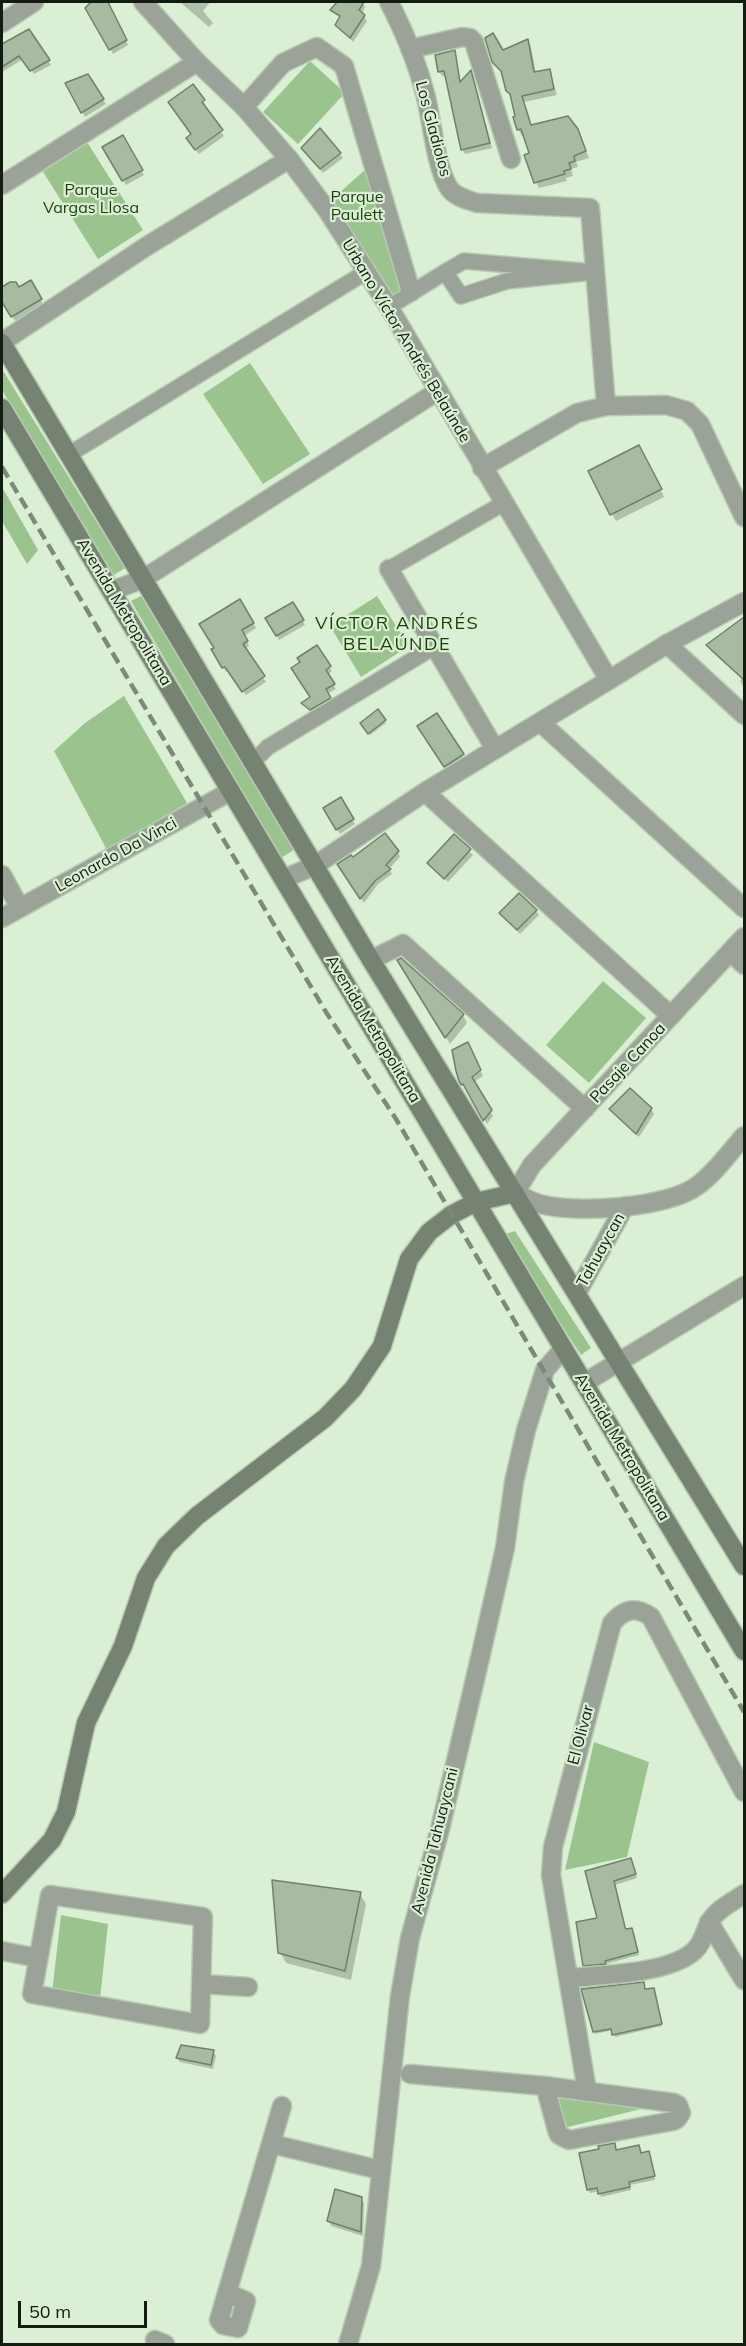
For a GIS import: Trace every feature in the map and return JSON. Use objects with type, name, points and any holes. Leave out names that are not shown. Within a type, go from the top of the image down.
[{"type":"main road","name":"Avenida Metropolitana","points":[[2,342],[371,960],[744,1566]]},
{"type":"main road","name":"Avenida Metropolitana","points":[[2,408],[744,1650]]},
{"type":"main road","points":[[2,1893],[52,1840],[66,1812],[86,1723],[123,1646],[146,1578],[166,1546],[197,1516],[325,1418],[353,1389],[382,1346],[409,1259],[429,1232],[451,1215],[476,1202],[515,1193]]},
{"type":"street","points":[[2,23],[34,2]]},
{"type":"street","name":"Urbano Víctor Andrés Belaúnde","points":[[143,2],[197,62],[244,107],[289,159],[327,210],[389,307],[609,680]]},
{"type":"street","name":"Los Gladiolos","points":[[389,2],[410,49],[426,95],[443,175],[450,190],[462,198],[477,203],[590,208],[594,272]]},
{"type":"street","points":[[410,49],[462,37],[474,42],[512,159]]},
{"type":"street","points":[[244,107],[283,63],[318,47],[344,66],[411,292]]},
{"type":"street","points":[[2,185],[197,62]]},
{"type":"street","points":[[2,342],[147,246],[289,159]]},
{"type":"street","points":[[389,307],[464,261],[594,272]]},
{"type":"street","points":[[68,455],[366,272]]},
{"type":"street","points":[[445,272],[461,297],[507,281],[594,272]]},
{"type":"street","points":[[594,272],[606,406]]},
{"type":"street","points":[[111,591],[143,579],[438,391]]},
{"type":"street","points":[[482,468],[577,413],[606,406],[666,405],[687,411],[700,424],[744,517]]},
{"type":"street","points":[[495,749],[389,569],[504,503]]},
{"type":"street","points":[[283,879],[315,866],[425,792],[667,644],[744,602]]},
{"type":"street","points":[[667,644],[744,715]]},
{"type":"street","points":[[253,762],[268,747],[434,647]]},
{"type":"street","points":[[540,722],[744,908]]},
{"type":"street","name":"Leonardo Da Vinci","points":[[2,918],[231,791]]},
{"type":"street","points":[[425,792],[671,1016]]},
{"type":"street","points":[[2,875],[20,908]]},
{"type":"street","name":"Pasaje Canoa","points":[[515,1193],[532,1165],[744,937]]},
{"type":"street","points":[[371,960],[403,944],[585,1109]]},
{"type":"street","points":[[731,952],[744,965]]},
{"type":"street","points":[[515,1193],[540,1204],[581,1209],[625,1206],[678,1195],[696,1187],[744,1136]]},
{"type":"street","name":"Tahuaycan","points":[[577,1293],[625,1206]]},
{"type":"street","points":[[584,1383],[744,1286]]},
{"type":"street","name":"Avenida Tahuaycani","points":[[348,2344],[371,2266],[400,1996],[410,1938],[440,1829],[480,1658],[505,1548],[514,1482],[526,1430],[545,1370],[563,1349]]},
{"type":"street","name":"El Olivar","points":[[587,2091],[551,1875],[553,1847],[564,1799],[612,1623],[620,1614],[630,1609],[642,1610],[651,1617],[744,1792]]},
{"type":"street","points":[[568,1978],[658,1968],[676,1962],[693,1952],[702,1940],[709,1922],[719,1911],[744,1894]]},
{"type":"street","points":[[50,1895],[203,1917],[200,2024],[32,1994],[38,1958],[50,1895]]},
{"type":"street","points":[[709,1922],[744,1980]]},
{"type":"street","points":[[2,1951],[38,1958]]},
{"type":"street","points":[[201,1984],[248,1987]]},
{"type":"street","points":[[410,2074],[545,2086],[674,2103],[678,2105],[681,2113],[673,2121],[569,2140],[559,2135],[545,2086]]},
{"type":"street","points":[[227,2293],[282,2106]]},
{"type":"street","points":[[272,2144],[381,2170]]},
{"type":"green space","points":[[310,61],[345,93],[298,144],[263,112]]},
{"type":"green space","name":"Parque Vargas Llosa","points":[[85,139],[143,230],[98,259],[40,167]]},
{"type":"green space","name":"Parque Paulett","points":[[367,168],[408,288],[391,298],[329,202]]},
{"type":"green space","points":[[250,363],[310,454],[263,484],[203,394]]},
{"type":"green space","points":[[2,369],[125,568],[114,575],[2,390]]},
{"type":"green space","points":[[2,487],[38,550],[27,564],[2,521]]},
{"type":"green space","points":[[141,596],[295,849],[281,858],[131,601]]},
{"type":"green space","points":[[377,596],[409,646],[361,677],[330,626]]},
{"type":"green space","points":[[124,696],[187,803],[107,850],[54,751],[85,723]]},
{"type":"green space","points":[[603,981],[646,1018],[589,1083],[546,1045]]},
{"type":"green space","points":[[515,1231],[591,1348],[581,1355],[503,1235]]},
{"type":"green space","points":[[594,1742],[649,1762],[627,1857],[565,1870]]},
{"type":"green space","points":[[61,1915],[108,1924],[100,1999],[52,1993]]},
{"type":"green space","points":[[557,2096],[661,2104],[564,2128]]},
{"type":"building","points":[[91,2],[108,2],[127,40],[109,50],[85,8]]},
{"type":"building","points":[[337,2],[364,2],[359,10],[365,15],[350,38],[335,25],[340,16],[330,10]]},
{"type":"building","points":[[29,29],[50,60],[30,71],[19,56],[2,67],[2,44]]},
{"type":"building","points":[[493,33],[503,50],[528,39],[534,72],[550,69],[554,89],[522,96],[531,125],[568,116],[578,129],[586,151],[574,156],[575,161],[569,163],[571,169],[564,171],[565,174],[534,183],[524,155],[529,153],[521,129],[517,130],[513,117],[515,116],[510,94],[506,91],[501,71],[492,62],[485,38]]},
{"type":"building","points":[[455,50],[460,82],[471,70],[490,143],[461,150],[444,71],[438,72],[435,55]]},
{"type":"building","points":[[88,74],[104,99],[81,113],[65,83]]},
{"type":"building","points":[[193,84],[205,100],[202,102],[223,130],[195,150],[186,138],[191,134],[168,102]]},
{"type":"building","points":[[320,128],[341,153],[320,169],[301,148]]},
{"type":"building","points":[[123,135],[143,170],[122,181],[102,147]]},
{"type":"building","points":[[31,280],[42,299],[11,317],[2,302],[2,287],[10,282],[16,282],[19,287]]},
{"type":"building","points":[[639,445],[662,489],[610,515],[588,471]]},
{"type":"building","points":[[240,599],[254,623],[242,630],[248,641],[243,644],[265,676],[242,692],[225,667],[222,668],[211,649],[214,648],[199,624]]},
{"type":"building","points":[[293,602],[304,620],[276,636],[265,618]]},
{"type":"building","points":[[744,617],[744,680],[706,645]]},
{"type":"building","points":[[317,645],[331,666],[326,670],[335,684],[326,689],[331,698],[310,710],[301,703],[310,697],[291,668],[300,662],[297,658]]},
{"type":"building","points":[[378,709],[386,720],[368,734],[360,723]]},
{"type":"building","points":[[437,713],[464,754],[444,767],[417,726]]},
{"type":"building","points":[[341,797],[354,819],[336,830],[323,808]]},
{"type":"building","points":[[385,833],[399,851],[386,865],[391,869],[376,880],[360,899],[337,864],[351,855],[353,857]]},
{"type":"building","points":[[454,834],[471,849],[444,879],[427,863]]},
{"type":"building","points":[[519,893],[537,910],[517,930],[499,913]]},
{"type":"building","points":[[401,958],[464,1014],[445,1038],[397,960]]},
{"type":"building","points":[[468,1042],[481,1070],[472,1077],[492,1110],[483,1121],[463,1084],[461,1085],[459,1081],[452,1050]]},
{"type":"building","points":[[630,1088],[652,1108],[636,1134],[609,1109]]},
{"type":"building","points":[[631,1858],[636,1874],[614,1881],[625,1927],[626,1929],[632,1928],[638,1952],[605,1961],[606,1964],[583,1966],[576,1922],[597,1918],[585,1871]]},
{"type":"building","points":[[272,1880],[361,1892],[345,1971],[278,1953]]},
{"type":"building","points":[[644,1982],[645,1989],[654,1988],[662,2024],[612,2035],[611,2029],[593,2032],[581,1989]]},
{"type":"building","points":[[181,2045],[214,2050],[211,2065],[176,2058]]},
{"type":"building","points":[[615,2143],[616,2150],[639,2145],[641,2153],[649,2151],[655,2176],[629,2182],[630,2187],[598,2194],[597,2188],[587,2190],[579,2153]]},
{"type":"building","points":[[335,2189],[362,2197],[361,2232],[327,2221]]},
{"type":"railway","points":[[2,467],[326,1012],[396,1119],[744,1712]]},
{"type":"district","name":"VÍCTOR ANDRÉS BELAÚNDE","points":[[397,634]]}]
